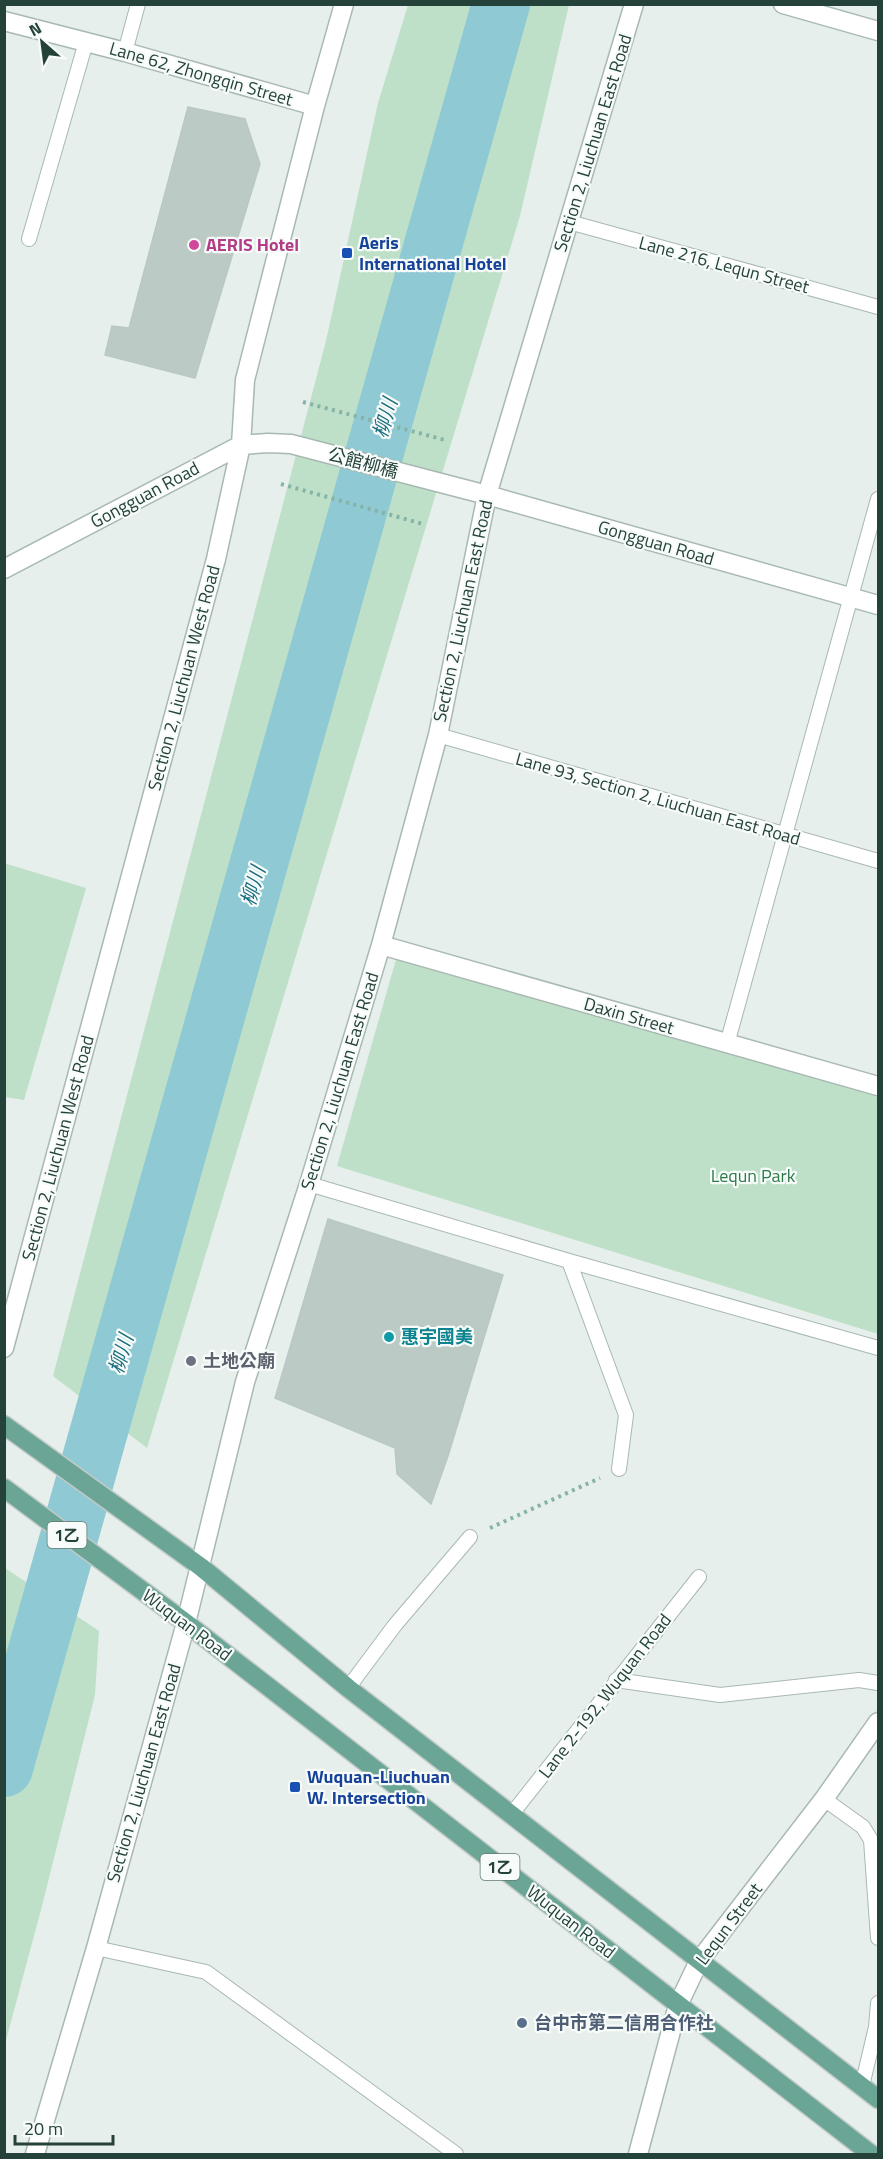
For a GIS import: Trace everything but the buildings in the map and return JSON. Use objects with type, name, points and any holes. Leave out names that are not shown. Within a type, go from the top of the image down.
[{"type":"main road","name":"1乙","points":[[4,1425],[201,1567],[348,1688],[699,1962],[879,2099]]},
{"type":"main road","name":"Wuquan Road","points":[[5,1489],[186,1623],[871,2154]]},
{"type":"street","name":"Section 2, Liuchuan West Road","points":[[4,1348],[213,570],[241,445],[245,380],[315,106],[344,4]]},
{"type":"street","name":"Section 2, Liuchuan East Road","points":[[35,2154],[96,1948],[186,1623],[245,1382],[309,1184],[381,945],[438,735],[487,495],[634,4]]},
{"type":"street","points":[[783,4],[879,31]]},
{"type":"street","name":"Lane 62, Zhongqin Street","points":[[4,21],[125,52],[315,106]]},
{"type":"street","name":"Gongguan Road","points":[[4,568],[241,445],[268,442],[291,444]]},
{"type":"street","name":"公館柳橋","points":[[291,444],[434,482]]},
{"type":"street","name":"Gongguan Road","points":[[434,482],[879,606]]},
{"type":"street","name":"Daxin Street","points":[[381,945],[879,1086]]},
{"type":"street","name":"Lequn Street","points":[[638,2154],[678,2005],[699,1962],[824,1799],[879,1722]]},
{"type":"lane","points":[[125,52],[138,4]]},
{"type":"lane","name":"Lane 62, Zhongqin Street","points":[[29,239],[86,42]]},
{"type":"lane","name":"Lane 216, Lequn Street","points":[[569,222],[879,308]]},
{"type":"lane","points":[[727,1044],[879,499]]},
{"type":"lane","name":"Lane 93, Section 2, Liuchuan East Road","points":[[438,735],[879,861]]},
{"type":"lane","points":[[309,1184],[569,1262],[879,1348]]},
{"type":"lane","points":[[569,1262],[626,1415],[619,1469]]},
{"type":"lane","points":[[348,1688],[395,1625],[470,1537]]},
{"type":"lane","name":"Lane 2-192, Wuquan Road","points":[[511,1815],[699,1577]]},
{"type":"lane","points":[[616,1680],[720,1695],[859,1680],[879,1683]]},
{"type":"lane","points":[[824,1799],[863,1827],[870,1840],[879,1938]]},
{"type":"lane","points":[[96,1948],[206,1972],[456,2154]]},
{"type":"lane","points":[[862,2086],[876,2027],[879,2003]]},
{"type":"path","points":[[303,402],[445,440]]},
{"type":"path","points":[[281,484],[423,524]]},
{"type":"path","points":[[470,1537],[619,1469]]},
{"type":"green space","points":[[408,5],[569,5],[520,216],[147,1448],[53,1376],[326,341],[378,103]]},
{"type":"green space","points":[[4,863],[86,888],[24,1100],[5,1097]]},
{"type":"green space","name":"Lequn Park","points":[[397,956],[878,1093],[878,1334],[337,1166]]},
{"type":"green space","points":[[5,1568],[99,1631],[95,1695],[5,2044]]},
{"type":"waterway","name":"柳川","points":[[4,1768],[501,4]]},
{"type":"place","name":"AERIS Hotel","points":[[194,245]]},
{"type":"place","name":"Aeris International Hotel","points":[[347,253]]},
{"type":"place","name":"惠宇國美","points":[[389,1337]]},
{"type":"place","name":"土地公廟","points":[[191,1361]]},
{"type":"place","name":"Wuquan-Liuchuan W. Intersection","points":[[295,1787]]},
{"type":"place","name":"台中市第二信用合作社","points":[[522,2023]]}]
